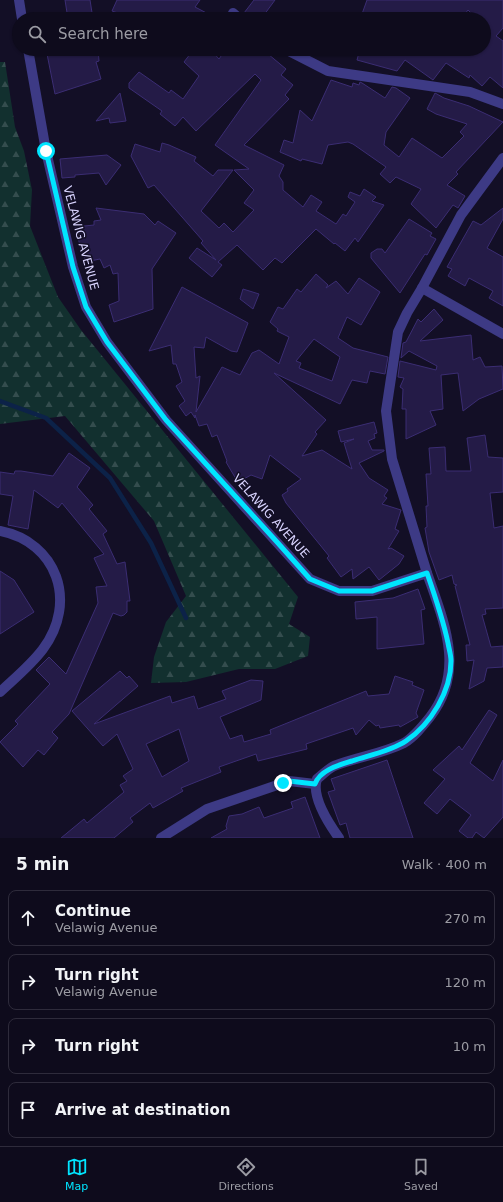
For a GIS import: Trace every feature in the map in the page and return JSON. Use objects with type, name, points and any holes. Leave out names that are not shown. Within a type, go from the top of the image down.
[{"type":"street","points":[[19,0],[21,12]]},
{"type":"street","name":"VELAWIG AVENUE","points":[[29,56],[46,151],[73,267],[86,307],[115,353],[166,420],[310,579],[339,591],[372,591],[427,573]]},
{"type":"street","points":[[299,56],[328,71],[470,92],[503,104]]},
{"type":"street","points":[[339,838],[330,825],[315,792],[315,784],[317,779],[333,767],[386,750],[405,742],[419,731],[437,708],[446,686],[451,661],[444,621],[427,573],[392,459],[386,411],[398,332],[461,215],[503,158]]},
{"type":"street","points":[[422,288],[503,334]]},
{"type":"street","points":[[0,531],[24,539],[49,559],[58,578],[60,597],[58,615],[53,632],[44,649],[0,692]]},
{"type":"street","points":[[161,838],[207,810],[289,781],[315,784]]},
{"type":"green space","points":[[0,62],[5,62],[15,127],[24,151],[32,190],[30,226],[58,297],[81,330],[298,597],[289,624],[310,637],[308,656],[275,669],[239,669],[186,682],[151,683],[154,657],[166,622],[186,596],[154,521],[65,416],[0,424]]},
{"type":"building","points":[[65,0],[90,0],[92,12],[67,12]]},
{"type":"building","points":[[117,0],[200,0],[195,7],[205,12],[115,12],[112,11]]},
{"type":"building","points":[[254,0],[275,0],[266,12],[245,12]]},
{"type":"building","points":[[367,0],[503,0],[503,28],[496,36],[503,41],[503,88],[490,77],[482,86],[470,75],[469,78],[446,63],[433,80],[405,60],[397,71],[357,60],[358,56],[491,56],[491,12],[470,12],[468,10],[466,12],[363,12]]},
{"type":"building","points":[[47,56],[99,56],[99,61],[96,62],[101,79],[55,94]]},
{"type":"building","points":[[189,56],[216,56],[219,59],[221,56],[270,56],[286,69],[281,75],[293,85],[285,95],[289,99],[244,145],[284,165],[279,176],[283,182],[283,190],[303,207],[311,195],[322,202],[316,211],[336,224],[343,214],[346,216],[355,202],[348,197],[350,192],[360,196],[364,189],[376,197],[372,201],[384,205],[358,242],[355,238],[345,251],[316,229],[282,263],[275,258],[263,270],[237,245],[218,262],[222,265],[212,277],[189,258],[197,248],[216,260],[201,243],[203,241],[154,185],[148,188],[131,156],[135,144],[160,152],[162,143],[169,145],[196,157],[194,161],[213,176],[218,170],[233,170],[201,211],[219,228],[224,223],[233,232],[254,210],[244,203],[254,190],[234,170],[249,169],[215,145],[261,80],[255,74],[196,131],[183,117],[175,126],[160,114],[162,111],[129,88],[129,83],[139,72],[169,93],[171,90],[183,99],[199,76],[184,62]]},
{"type":"building","points":[[331,80],[352,87],[353,83],[359,85],[360,82],[385,98],[392,87],[396,88],[410,98],[386,132],[384,145],[399,157],[412,138],[442,158],[464,136],[460,132],[467,124],[436,114],[427,109],[435,93],[444,98],[469,106],[503,122],[456,172],[458,174],[447,185],[465,196],[458,208],[453,205],[436,228],[411,204],[421,189],[396,177],[390,183],[380,174],[386,167],[353,144],[348,142],[328,145],[322,164],[302,159],[301,161],[280,152],[284,140],[293,143],[300,110],[312,121]]},
{"type":"building","points":[[120,93],[126,121],[110,123],[109,118],[96,121]]},
{"type":"building","points":[[107,155],[121,165],[106,185],[99,173],[75,175],[75,177],[62,178],[60,159]]},
{"type":"building","points":[[96,208],[144,214],[155,225],[158,221],[176,233],[152,269],[153,309],[114,322],[109,305],[119,301],[118,273],[113,274],[110,265],[104,268],[100,259],[85,262],[83,248],[81,249],[75,227],[94,225],[94,221],[101,220]]},
{"type":"building","points":[[503,208],[503,219],[487,248],[503,257],[503,306],[489,298],[493,291],[469,278],[465,286],[448,276],[452,269],[447,267],[473,221],[481,225]]},
{"type":"building","points":[[409,219],[432,233],[430,236],[436,239],[427,255],[425,254],[400,293],[371,258],[371,253],[377,249],[382,249],[385,253]]},
{"type":"building","points":[[316,274],[328,285],[326,288],[336,281],[348,294],[359,278],[380,292],[361,325],[347,317],[338,338],[353,348],[388,357],[385,374],[370,371],[367,383],[352,380],[340,404],[274,373],[326,420],[315,432],[317,434],[302,456],[322,450],[352,469],[344,443],[354,439],[341,442],[338,431],[374,422],[377,433],[374,434],[375,438],[368,441],[372,450],[384,451],[359,463],[369,478],[388,490],[384,496],[387,498],[382,504],[401,510],[395,529],[399,531],[388,549],[391,548],[404,556],[399,564],[379,580],[369,567],[353,579],[352,569],[341,577],[327,558],[329,556],[286,503],[282,495],[288,491],[287,489],[301,479],[270,455],[262,479],[251,475],[242,480],[240,477],[236,479],[226,462],[227,461],[217,435],[212,437],[207,424],[199,426],[195,415],[195,418],[191,412],[186,416],[179,406],[185,401],[176,386],[182,382],[176,364],[173,364],[171,345],[149,351],[182,287],[248,323],[237,352],[231,351],[206,337],[204,348],[194,347],[196,378],[200,376],[196,412],[222,367],[240,375],[252,353],[259,350],[279,364],[289,337],[277,331],[278,329],[270,322],[278,307],[283,309],[297,289],[301,292]],"holes":[[[314,339],[340,357],[332,381],[299,368],[301,363],[296,361]]]},
{"type":"building","points":[[243,289],[259,294],[253,309],[240,299]]},
{"type":"building","points":[[434,309],[443,320],[420,341],[471,335],[473,360],[480,357],[485,367],[502,366],[503,389],[479,399],[463,411],[458,373],[441,375],[443,409],[430,411],[436,425],[406,439],[406,409],[402,409],[403,389],[400,387],[404,378],[398,377],[400,361],[436,370],[437,366],[409,351],[401,358],[403,343],[406,342],[418,319],[421,322]]},
{"type":"building","points":[[485,435],[488,457],[503,458],[503,492],[490,493],[494,528],[503,526],[503,608],[485,609],[486,614],[482,615],[491,647],[503,646],[503,667],[487,668],[484,681],[469,689],[474,660],[467,661],[466,645],[470,645],[455,586],[457,585],[454,584],[452,575],[439,580],[429,552],[425,528],[427,527],[426,506],[428,506],[426,474],[431,474],[429,448],[445,447],[446,471],[471,471],[467,438]]},
{"type":"building","points":[[69,453],[90,468],[77,487],[93,505],[89,509],[107,531],[103,534],[117,564],[125,562],[130,601],[127,601],[127,612],[124,615],[121,616],[113,613],[69,714],[52,732],[58,738],[44,755],[38,750],[23,767],[0,742],[18,724],[15,721],[50,684],[36,670],[49,657],[66,674],[98,603],[96,587],[107,586],[94,558],[104,554],[62,503],[58,508],[34,490],[28,529],[8,525],[13,496],[0,494],[0,472],[14,474],[15,471],[21,471],[53,476]]},
{"type":"building","points":[[0,571],[14,580],[34,612],[0,634]]},
{"type":"building","points":[[418,589],[425,609],[421,610],[424,644],[377,649],[377,617],[356,619],[355,602],[393,598]]},
{"type":"building","points":[[120,671],[127,678],[129,676],[138,686],[94,724],[170,696],[172,703],[194,696],[198,709],[226,699],[222,691],[251,680],[263,681],[261,700],[220,717],[230,739],[242,735],[244,742],[271,734],[270,730],[366,691],[368,696],[389,694],[395,676],[413,682],[412,685],[424,690],[416,713],[418,717],[400,727],[399,725],[380,728],[379,725],[376,726],[369,720],[356,735],[353,728],[306,744],[307,749],[258,761],[256,754],[219,767],[221,772],[181,788],[183,791],[153,808],[150,803],[130,818],[133,822],[114,838],[61,838],[84,819],[87,823],[124,792],[120,785],[127,781],[123,776],[133,769],[117,734],[103,746],[72,711]],"holes":[[[179,729],[189,761],[162,777],[146,744]]]},
{"type":"building","points":[[489,710],[497,715],[470,763],[493,781],[503,760],[503,817],[484,838],[476,832],[472,838],[468,838],[459,831],[471,815],[450,799],[437,814],[424,803],[445,779],[433,770],[459,746],[462,750]]},
{"type":"building","points":[[387,760],[413,838],[350,838],[346,823],[340,825],[328,792],[335,790],[331,779]]},
{"type":"building","points":[[305,797],[320,838],[211,838],[227,829],[226,826],[229,816],[242,814],[259,807],[264,818],[293,808],[291,802]]},
{"type":"waterway","points":[[0,401],[46,418],[110,478],[151,543],[186,618]]},
{"type":"route","points":[[46,151],[73,267],[86,307],[107,342],[166,420],[310,579],[339,591],[372,591],[427,573],[444,621],[451,661],[446,686],[437,708],[419,731],[405,742],[386,750],[333,767],[317,779],[315,784],[289,781],[283,783]]}]
